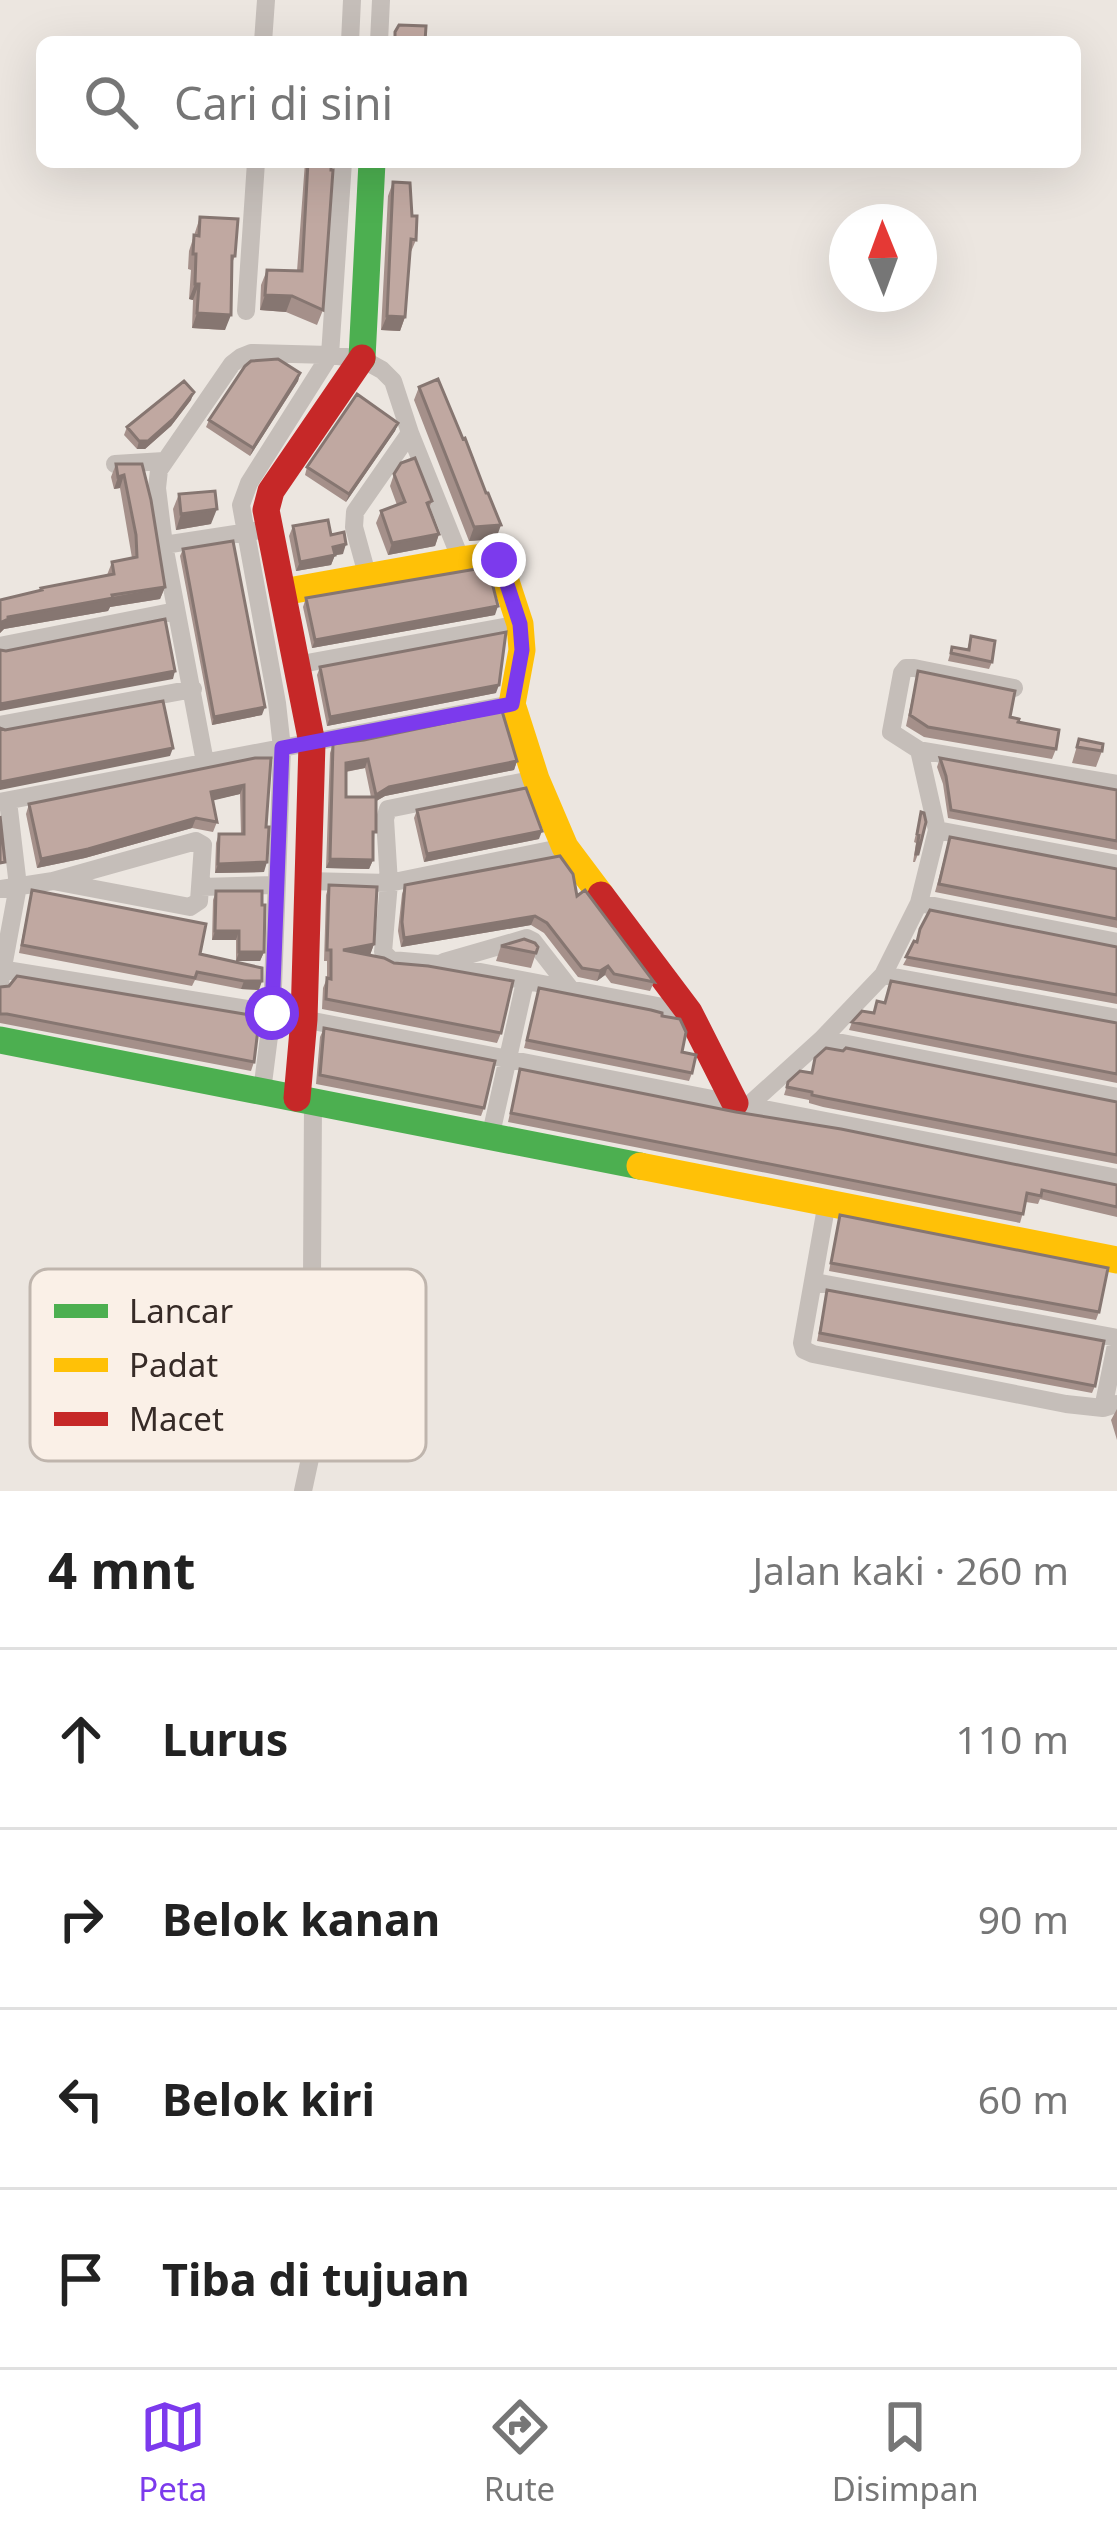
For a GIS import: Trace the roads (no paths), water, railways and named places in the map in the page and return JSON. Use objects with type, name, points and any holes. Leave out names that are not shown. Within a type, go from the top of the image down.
[{"type":"street","points":[[263,36],[266,0]]},
{"type":"street","points":[[350,36],[352,0]]},
{"type":"street","points":[[379,36],[381,0]]},
{"type":"street","points":[[246,310],[256,168]]},
{"type":"street","points":[[309,1269],[304,1019],[312,742],[283,592],[241,505],[249,483],[331,350],[343,168]]},
{"type":"street","points":[[262,1091],[272,1013],[282,748],[257,530],[271,490],[363,343],[372,168]]},
{"type":"street","points":[[206,762],[164,544],[159,470],[241,357],[363,343]]},
{"type":"street","points":[[363,343],[393,381],[461,560]]},
{"type":"street","points":[[368,578],[354,527],[355,512],[410,433]]},
{"type":"street","points":[[115,464],[164,461]]},
{"type":"street","points":[[164,544],[257,530]]},
{"type":"street","points":[[283,592],[496,557],[520,624],[522,650],[512,704],[565,848],[689,1012],[742,1105]]},
{"type":"street","points":[[0,646],[176,611]]},
{"type":"street","points":[[296,665],[520,624]]},
{"type":"street","points":[[1014,688],[906,668],[891,732],[920,750],[1117,784]]},
{"type":"street","points":[[0,725],[193,689]]},
{"type":"street","points":[[512,704],[4,801],[9,888],[1,974],[272,1013],[1117,1178]]},
{"type":"street","points":[[742,1105],[821,1039],[883,975],[919,903],[937,830],[920,750]]},
{"type":"street","points":[[536,779],[388,809],[385,957],[689,1012]]},
{"type":"street","points":[[937,830],[1117,864]]},
{"type":"street","points":[[9,888],[53,881],[196,841],[203,845],[199,901],[190,907],[53,881]]},
{"type":"street","points":[[307,881],[389,883],[565,848]]},
{"type":"street","points":[[200,887],[276,885]]},
{"type":"street","points":[[919,903],[1117,942]]},
{"type":"street","points":[[438,964],[527,938],[572,992]]},
{"type":"street","points":[[883,975],[1117,1018]]},
{"type":"street","points":[[490,1138],[525,982]]},
{"type":"street","points":[[821,1039],[1117,1097]]},
{"type":"street","points":[[0,1040],[1117,1259]]},
{"type":"street","points":[[815,1282],[1117,1339],[1110,1406],[1066,1404],[804,1350],[827,1202]]},
{"type":"street","points":[[303,1491],[309,1461]]}]
